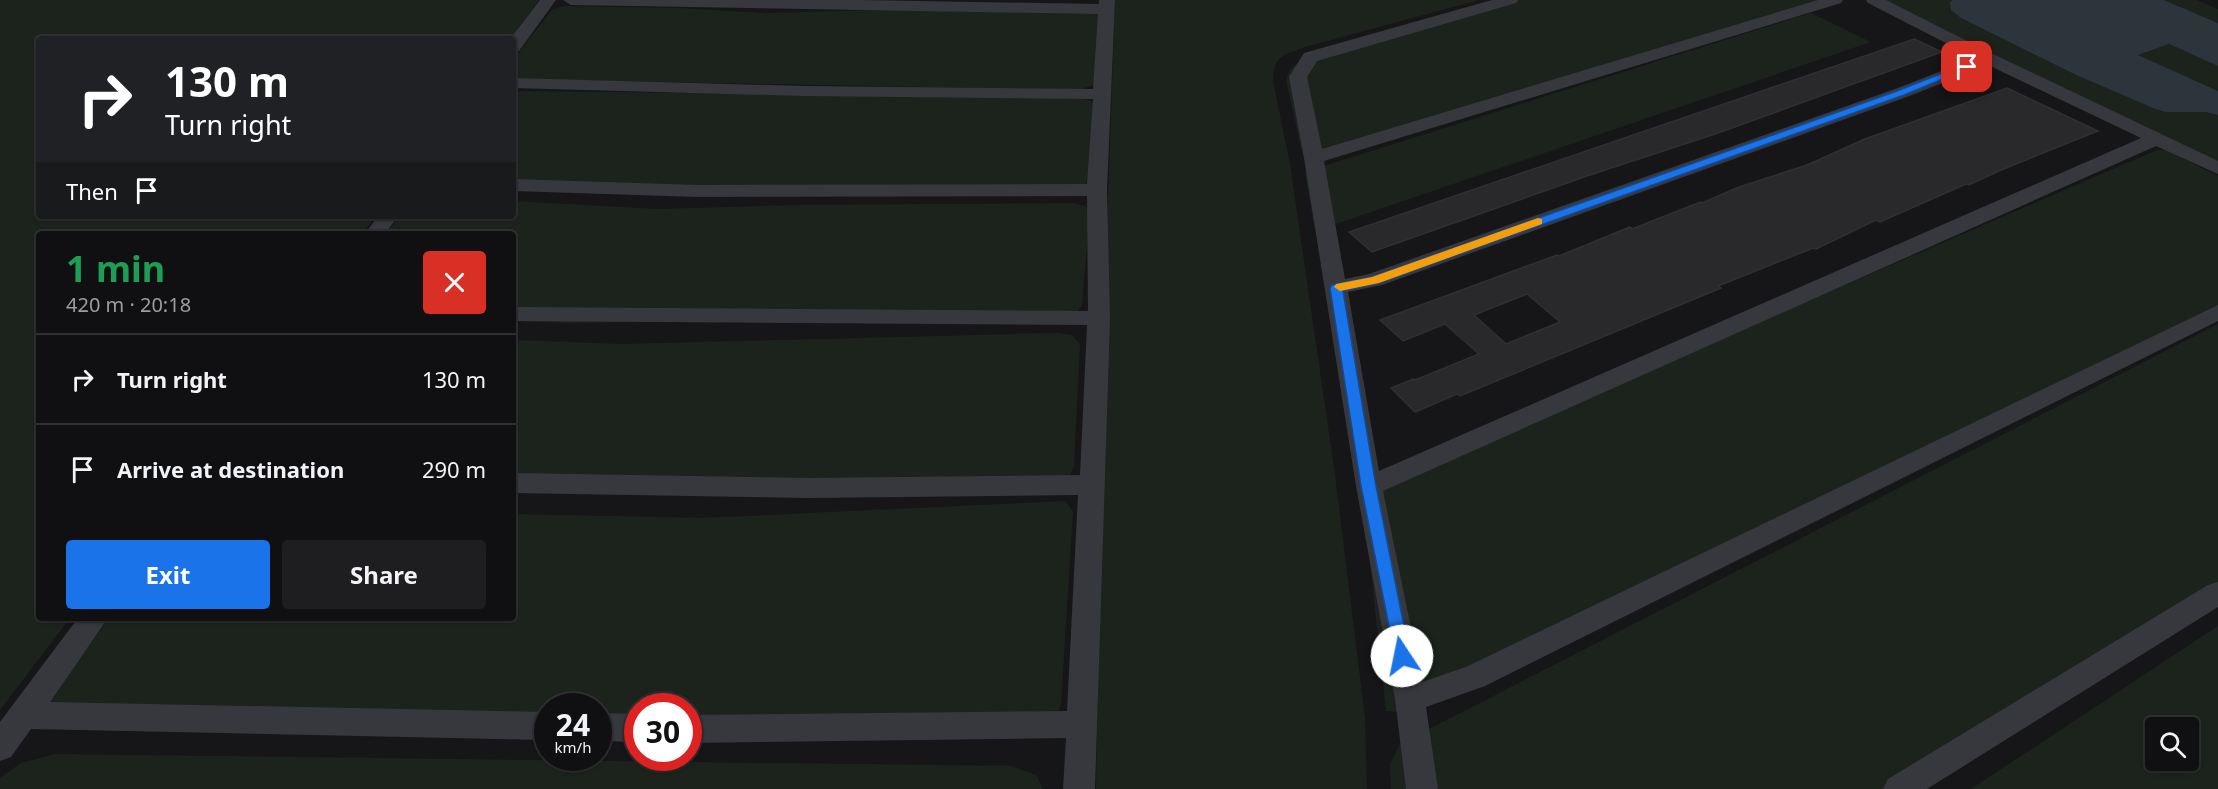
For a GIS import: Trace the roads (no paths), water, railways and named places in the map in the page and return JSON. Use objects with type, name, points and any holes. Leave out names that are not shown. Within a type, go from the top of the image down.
[{"type":"street","points":[[516,43],[548,0]]},
{"type":"street","points":[[570,0],[1107,4],[1097,189],[1099,318],[1090,485],[1079,789]]},
{"type":"street","points":[[1422,789],[1410,699],[1369,486],[1298,76],[1310,57],[1510,0]]},
{"type":"street","points":[[1314,158],[1835,0]]},
{"type":"street","points":[[1874,0],[1989,59],[2218,168]]},
{"type":"street","points":[[1336,288],[1374,280],[1900,93],[1989,59]]},
{"type":"street","points":[[516,83],[804,91],[1103,94]]},
{"type":"street","points":[[1369,486],[2155,139]]},
{"type":"street","points":[[516,185],[698,191],[1097,189]]},
{"type":"street","points":[[1410,699],[1475,677],[2218,312]]},
{"type":"street","points":[[516,314],[1099,318]]},
{"type":"street","points":[[516,483],[810,488],[1090,485]]},
{"type":"street","points":[[1899,789],[2218,593]]},
{"type":"street","points":[[0,747],[92,621]]},
{"type":"street","points":[[24,715],[534,726]]},
{"type":"street","points":[[702,729],[1081,724]]}]
